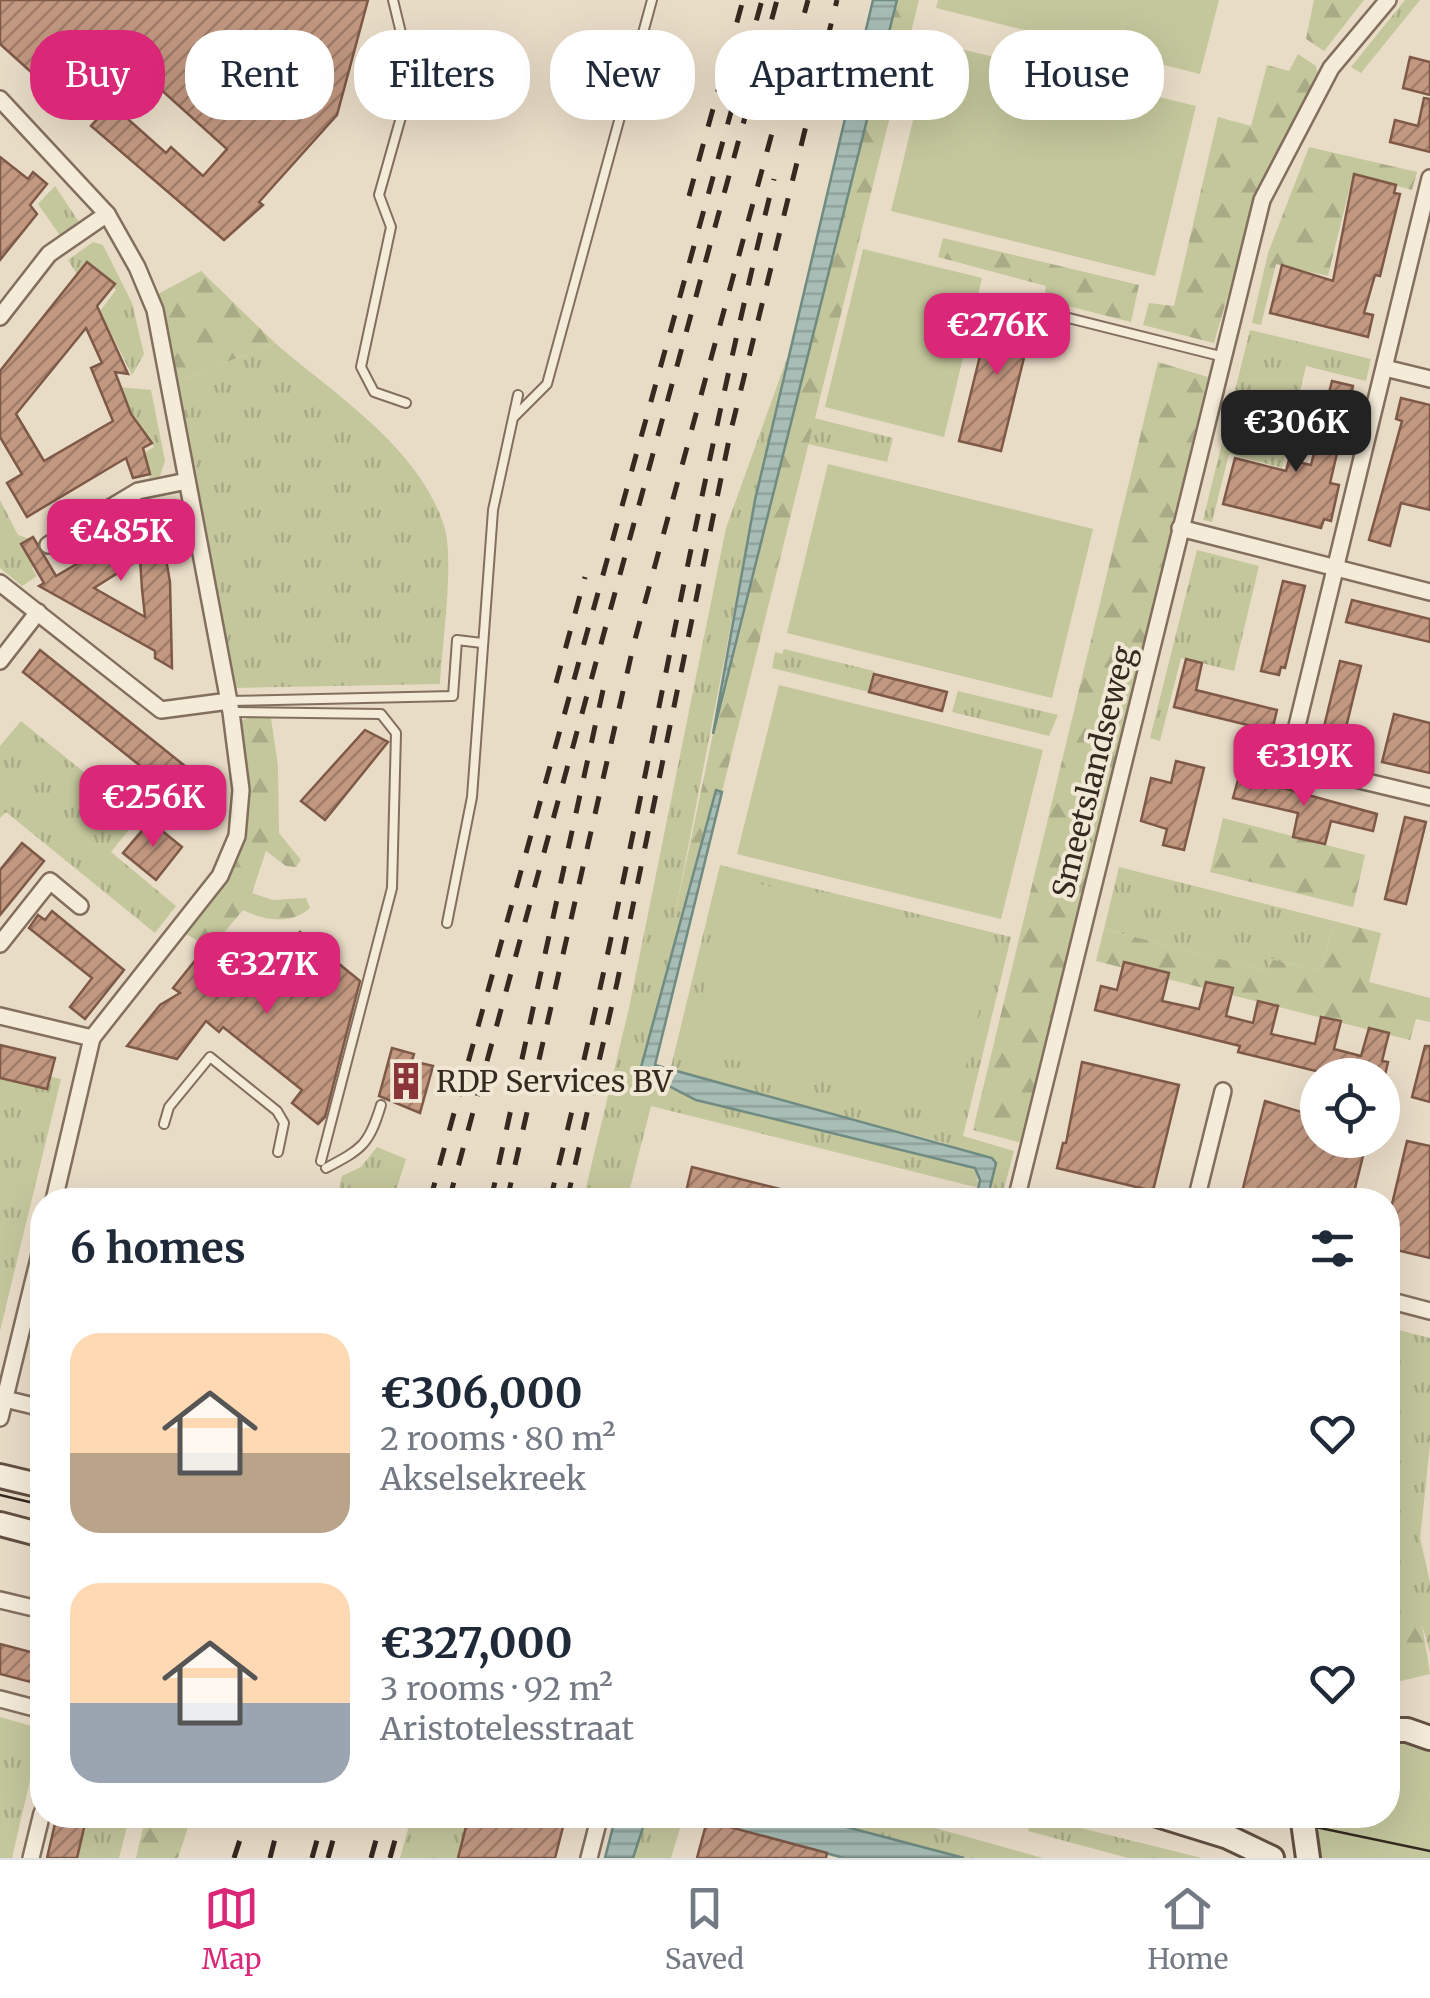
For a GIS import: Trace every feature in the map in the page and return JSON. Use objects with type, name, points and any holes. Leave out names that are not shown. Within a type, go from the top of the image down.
[{"type":"main road","points":[[0,1476],[30,1483]]},
{"type":"main road","points":[[0,1524],[30,1532]]},
{"type":"main road","points":[[1400,1729],[1430,1723]]},
{"type":"main road","points":[[1400,1731],[1430,1738]]},
{"type":"main road","points":[[1199,1828],[1272,1858]]},
{"type":"main road","points":[[1304,1828],[1308,1858]]},
{"type":"street","name":"Smeetslandseweg","points":[[1019,1188],[1262,200],[1332,68],[1388,0]]},
{"type":"street","points":[[0,98],[107,214],[137,266],[155,310],[230,706],[241,790],[231,850],[220,876],[92,1038],[57,1188]]},
{"type":"street","points":[[1430,178],[1288,763],[1430,797]]},
{"type":"street","points":[[0,317],[49,254],[107,214]]},
{"type":"street","points":[[1384,368],[1430,379]]},
{"type":"street","points":[[48,546],[138,491],[187,481]]},
{"type":"street","points":[[1180,528],[1430,592]]},
{"type":"street","points":[[0,582],[161,710],[230,706]]},
{"type":"street","points":[[0,661],[38,612]]},
{"type":"street","points":[[0,944],[50,882],[80,906]]},
{"type":"street","points":[[0,1016],[92,1038]]},
{"type":"street","points":[[1199,1188],[1223,1091]]},
{"type":"street","points":[[0,1418],[30,1297]]},
{"type":"street","points":[[1400,1303],[1430,1311]]},
{"type":"street","points":[[6,1399],[30,1405]]},
{"type":"street","points":[[0,1600],[30,1607]]},
{"type":"street","points":[[0,1699],[30,1707]]},
{"type":"street","points":[[32,1858],[39,1828]]},
{"type":"street","points":[[578,1858],[585,1828]]},
{"type":"street","points":[[589,1858],[597,1828]]},
{"type":"lane","points":[[394,0],[412,78],[378,195],[391,226],[361,368],[374,392],[406,403]]},
{"type":"lane","points":[[511,420],[547,384],[652,0]]},
{"type":"lane","points":[[1008,303],[1224,356]]},
{"type":"lane","points":[[447,924],[472,797],[492,523],[518,395]]},
{"type":"lane","points":[[230,706],[453,696],[457,640],[482,642]]},
{"type":"lane","points":[[230,706],[381,714],[396,733],[392,888],[323,1164],[351,1156],[372,1138],[381,1105]]},
{"type":"lane","points":[[164,1124],[169,1106],[210,1057],[278,1111],[284,1123],[278,1152]]},
{"type":"green space","points":[[897,0],[919,0],[912,30],[889,30]]},
{"type":"green space","points":[[938,0],[1219,0],[1200,74],[1164,65],[1164,30],[1024,30],[936,8]]},
{"type":"green space","points":[[1314,0],[1364,0],[1324,51],[1306,39]]},
{"type":"green space","points":[[1405,0],[1420,0],[1361,73],[1351,67]]},
{"type":"green space","points":[[969,51],[989,56],[989,120],[1164,120],[1164,98],[1196,106],[1155,276],[891,211],[913,120],[969,120]]},
{"type":"green space","points":[[1298,54],[1316,66],[1318,75],[1257,195],[1214,343],[1143,325],[1149,303],[1174,306],[1218,117],[1251,126],[1267,65],[1289,71]]},
{"type":"green space","points":[[867,120],[889,120],[722,792],[715,791],[682,912],[676,910],[713,734]]},
{"type":"green space","points":[[1309,147],[1417,172],[1412,190],[1353,174],[1328,276],[1276,264],[1261,325],[1252,323],[1268,253]]},
{"type":"green space","points":[[55,186],[79,222],[61,237],[38,204]]},
{"type":"green space","points":[[943,238],[1139,285],[1131,322],[1044,300],[1046,286],[938,257]]},
{"type":"green space","points":[[93,242],[103,245],[132,303],[144,354],[132,375],[100,311],[116,290],[87,266],[78,276],[68,260]]},
{"type":"green space","points":[[863,249],[982,278],[944,437],[825,407]]},
{"type":"green space","points":[[201,271],[275,343],[176,382],[158,294]]},
{"type":"green space","points":[[1250,330],[1371,359],[1366,381],[1306,366],[1282,468],[1229,454],[1212,522],[1203,520]]},
{"type":"green space","points":[[275,343],[374,426],[417,473],[434,500],[445,529],[448,562],[440,684],[234,688],[176,382]]},
{"type":"green space","points":[[787,358],[755,500],[676,910],[682,912],[643,1075],[696,1100],[975,1168],[979,1188],[651,1106],[630,1188],[586,1188],[629,1008],[726,528]]},
{"type":"green space","points":[[1158,362],[1208,377],[1022,1143],[973,1130]]},
{"type":"green space","points":[[118,387],[151,390],[165,461],[160,476],[150,478],[144,453],[154,447],[132,413],[128,414]]},
{"type":"green space","points":[[814,418],[893,438],[887,462],[808,444]]},
{"type":"green space","points":[[828,464],[1093,529],[1052,698],[787,633]]},
{"type":"green space","points":[[0,500],[18,535],[30,539],[42,560],[32,568],[37,576],[22,586],[0,568]]},
{"type":"green space","points":[[1197,550],[1259,566],[1234,671],[1181,658],[1160,741],[1150,738]]},
{"type":"green space","points":[[784,649],[874,671],[869,692],[772,668],[775,652],[782,654]]},
{"type":"green space","points":[[779,685],[1043,750],[1001,919],[737,854]]},
{"type":"green space","points":[[958,691],[1058,715],[1049,736],[952,712]]},
{"type":"green space","points":[[249,717],[271,718],[278,766],[279,833],[301,860],[296,867],[286,866],[266,851],[252,893],[273,900],[306,898],[310,908],[286,919],[260,917],[243,910],[217,941],[200,942],[184,933],[224,880],[243,835],[247,787],[239,722]]},
{"type":"green space","points":[[21,721],[139,817],[111,852],[176,906],[155,933],[6,812],[0,818],[0,746]]},
{"type":"green space","points":[[1223,818],[1365,855],[1353,907],[1210,872]]},
{"type":"green space","points":[[720,865],[1011,937],[963,1136],[1014,1151],[1004,1188],[990,1188],[996,1163],[941,1142],[670,1071]]},
{"type":"green space","points":[[1119,867],[1334,921],[1321,971],[1271,959],[1267,971],[1104,929]]},
{"type":"green space","points":[[731,877],[996,942],[954,1114],[689,1049]]},
{"type":"green space","points":[[1334,921],[1381,933],[1369,982],[1430,998],[1430,1022],[1416,1019],[1410,1040],[1096,961],[1104,929],[1267,971],[1271,959],[1321,971]]},
{"type":"green space","points":[[0,1065],[61,1079],[35,1188],[30,1188],[30,1207],[0,1331]]},
{"type":"green space","points":[[377,1147],[406,1159],[397,1188],[339,1188],[342,1176],[361,1167]]},
{"type":"green space","points":[[1400,1330],[1430,1338],[1430,1445],[1420,1538],[1430,1582],[1430,1653],[1422,1624],[1400,1623]]},
{"type":"green space","points":[[1412,1619],[1422,1624],[1430,1674],[1400,1681],[1400,1621]]},
{"type":"green space","points":[[0,1717],[30,1726],[30,1781],[12,1858],[0,1858]]},
{"type":"green space","points":[[1400,1743],[1430,1749],[1430,1858],[1321,1858],[1316,1828],[1400,1828]]},
{"type":"green space","points":[[84,1828],[127,1828],[119,1858],[77,1858]]},
{"type":"green space","points":[[143,1828],[188,1828],[178,1858],[136,1858]]},
{"type":"green space","points":[[408,1828],[466,1828],[458,1858],[400,1858]]},
{"type":"green space","points":[[643,1828],[680,1828],[671,1858],[633,1858]]},
{"type":"green space","points":[[850,1828],[935,1828],[1043,1858],[964,1858]]},
{"type":"green space","points":[[1081,1828],[1202,1858],[1128,1858],[1028,1831]]},
{"type":"water","points":[[873,0],[897,0],[889,30],[866,30]]},
{"type":"water","points":[[845,120],[867,120],[713,734],[755,500]]},
{"type":"water","points":[[716,790],[722,792],[655,1065],[992,1158],[996,1163],[990,1188],[978,1188],[975,1168],[696,1100],[640,1071]]},
{"type":"water","points":[[613,1828],[643,1828],[633,1858],[605,1858]]},
{"type":"water","points":[[732,1828],[850,1828],[964,1858],[844,1858]]},
{"type":"building","points":[[0,0],[368,0],[360,30],[354,30],[354,52],[334,118],[334,30],[185,30],[185,111],[165,93],[165,30],[30,30],[30,71],[0,44]]},
{"type":"building","points":[[1410,57],[1430,62],[1430,95],[1403,88]]},
{"type":"building","points":[[1424,98],[1430,99],[1430,152],[1390,142],[1395,120],[1418,126]]},
{"type":"building","points":[[96,120],[129,120],[166,153],[171,147],[203,176],[227,149],[195,120],[333,120],[259,202],[263,205],[224,240],[91,126]]},
{"type":"building","points":[[0,157],[28,179],[33,172],[47,184],[30,205],[37,214],[0,260]]},
{"type":"building","points":[[1354,174],[1396,185],[1394,193],[1400,194],[1380,276],[1375,275],[1364,313],[1373,315],[1368,337],[1270,313],[1282,265],[1333,281]]},
{"type":"building","points":[[87,262],[115,284],[97,306],[128,374],[115,372],[131,414],[152,443],[143,448],[150,474],[133,478],[126,458],[27,517],[7,483],[22,474],[0,437],[0,371]],"holes":[[[86,328],[102,363],[91,368],[113,421],[44,461],[16,414]]]},
{"type":"building","points":[[993,303],[1034,317],[1001,451],[959,441]]},
{"type":"building","points":[[1332,381],[1353,386],[1330,483],[1339,485],[1331,521],[1324,519],[1321,528],[1223,504],[1235,458],[1286,471],[1289,460],[1311,465]]},
{"type":"building","points":[[1401,398],[1430,405],[1430,510],[1401,503],[1390,546],[1369,540],[1402,421],[1396,419]]},
{"type":"building","points":[[156,501],[170,582],[172,668],[155,658],[155,651],[39,586],[44,583],[21,544],[33,537],[56,576],[143,525],[139,504]],"holes":[[[140,559],[145,617],[94,588]]]},
{"type":"building","points":[[1283,581],[1305,586],[1285,668],[1281,667],[1279,675],[1261,671]]},
{"type":"building","points":[[1352,600],[1430,619],[1430,642],[1346,622]]},
{"type":"building","points":[[40,650],[190,770],[173,792],[23,672]]},
{"type":"building","points":[[1186,659],[1202,663],[1196,690],[1277,710],[1272,731],[1174,707]]},
{"type":"building","points":[[1340,661],[1361,666],[1341,748],[1320,743]]},
{"type":"building","points":[[874,674],[947,692],[942,711],[869,692]]},
{"type":"building","points":[[1394,714],[1430,723],[1430,773],[1382,762]]},
{"type":"building","points":[[365,730],[388,742],[325,820],[301,801]]},
{"type":"building","points":[[1176,761],[1204,768],[1184,850],[1163,845],[1167,829],[1141,821],[1151,778],[1171,783]]},
{"type":"building","points":[[1239,776],[1377,814],[1373,831],[1331,821],[1325,844],[1293,837],[1298,813],[1233,798]]},
{"type":"building","points":[[1405,817],[1426,822],[1406,904],[1385,899]]},
{"type":"building","points":[[150,821],[182,847],[156,880],[123,853]]},
{"type":"building","points":[[22,843],[44,861],[0,915],[0,870]]},
{"type":"building","points":[[52,911],[124,970],[85,1019],[70,1007],[92,978],[29,928],[38,915],[45,920]]},
{"type":"building","points":[[300,932],[360,981],[325,1117],[318,1124],[292,1103],[302,1090],[223,1027],[219,1032],[206,1021],[177,1059],[127,1046],[160,1005],[180,993],[173,988],[202,952],[250,990]]},
{"type":"building","points":[[1124,962],[1169,973],[1162,1001],[1199,1009],[1206,982],[1233,988],[1226,1016],[1253,1023],[1258,1001],[1278,1006],[1271,1034],[1315,1044],[1321,1017],[1341,1021],[1334,1049],[1361,1056],[1369,1028],[1389,1033],[1383,1058],[1300,1058],[1300,1067],[1238,1052],[1240,1046],[1095,1010],[1101,986],[1117,990]]},
{"type":"building","points":[[0,1045],[55,1058],[47,1089],[0,1078]]},
{"type":"building","points":[[1425,1046],[1430,1046],[1430,1102],[1412,1097]]},
{"type":"building","name":"RDP Services BV","points":[[392,1048],[414,1054],[412,1061],[433,1066],[420,1113],[379,1096]]},
{"type":"building","points":[[1082,1062],[1179,1085],[1154,1188],[1057,1168],[1066,1143]]},
{"type":"building","points":[[1265,1101],[1300,1112],[1300,1158],[1362,1158],[1355,1188],[1243,1188]]},
{"type":"building","points":[[1407,1141],[1430,1146],[1430,1258],[1400,1251],[1400,1188],[1396,1188]]},
{"type":"building","points":[[692,1167],[776,1188],[687,1188]]},
{"type":"building","points":[[0,1644],[30,1652],[30,1682],[0,1674]]},
{"type":"building","points":[[54,1828],[84,1828],[77,1858],[47,1858]]},
{"type":"building","points":[[466,1828],[563,1828],[555,1858],[458,1858]]},
{"type":"building","points":[[705,1828],[733,1828],[827,1853],[826,1858],[697,1858]]},
{"type":"tram line","points":[[0,1495],[30,1502]]},
{"type":"tram line","points":[[1320,1828],[1430,1851]]},
{"type":"railway","points":[[689,196],[743,0]]},
{"type":"railway","points":[[433,1188],[762,0]]},
{"type":"railway","points":[[452,1188],[777,0]]},
{"type":"railway","points":[[510,1188],[634,643],[808,0]]},
{"type":"railway","points":[[570,1188],[617,983],[731,430],[837,0]]},
{"type":"railway","points":[[553,1188],[609,946],[743,306],[774,179]]},
{"type":"railway","points":[[556,683],[585,577]]},
{"type":"railway","points":[[494,1188],[605,681]]},
{"type":"railway","points":[[234,1858],[244,1828]]},
{"type":"railway","points":[[270,1858],[278,1828]]},
{"type":"railway","points":[[312,1858],[320,1828]]},
{"type":"railway","points":[[328,1858],[336,1828]]},
{"type":"railway","points":[[371,1858],[379,1828]]},
{"type":"railway","points":[[390,1858],[398,1828]]},
{"type":"place","name":"RDP Services BV","points":[[406,1081]]}]
